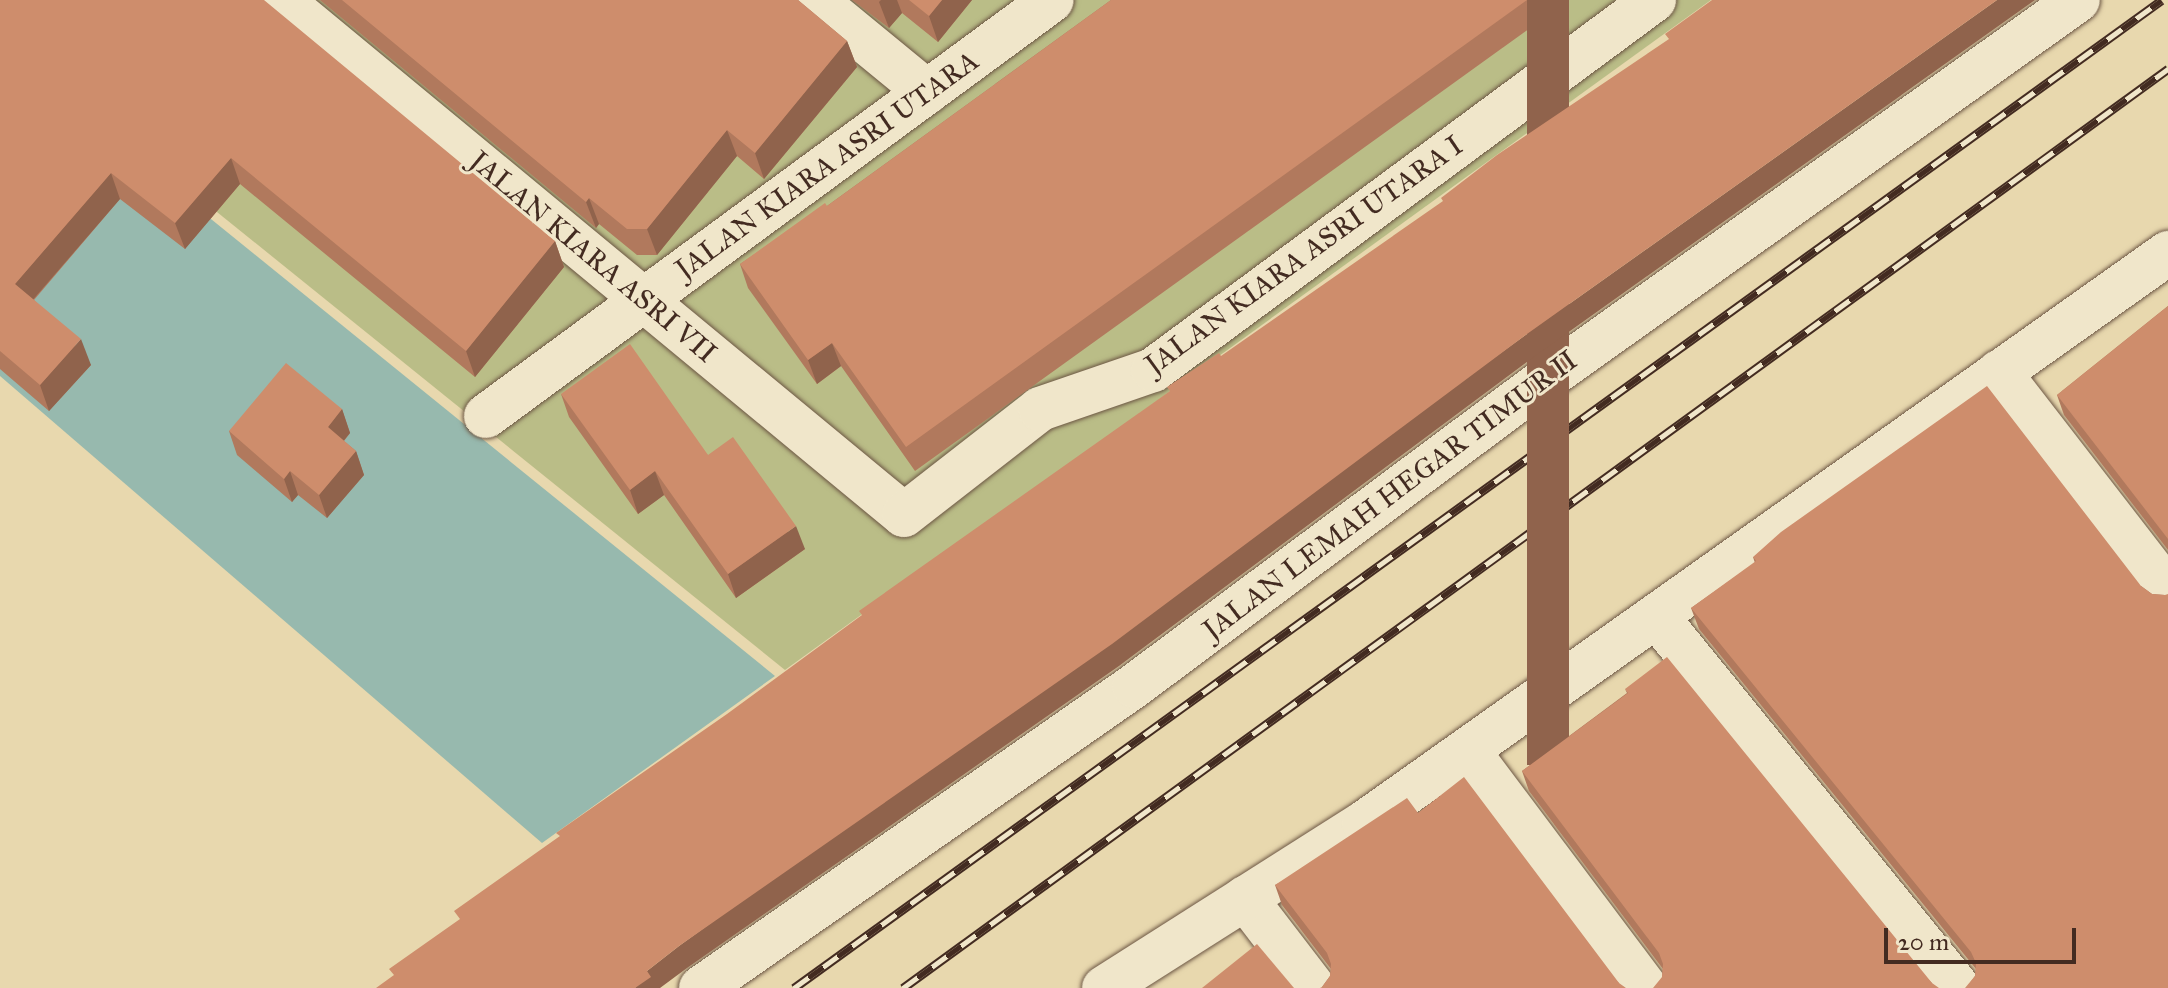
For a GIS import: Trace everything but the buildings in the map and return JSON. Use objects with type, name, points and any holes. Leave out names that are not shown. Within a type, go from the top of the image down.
[{"type":"street","name":"JALAN KIARA ASRI VII","points":[[281,0],[904,515]]},
{"type":"street","points":[[815,0],[927,92]]},
{"type":"street","name":"JALAN KIARA ASRI UTARA","points":[[486,416],[1052,0]]},
{"type":"street","name":"JALAN KIARA ASRI UTARA I","points":[[904,515],[1040,409],[1153,370],[1654,0]]},
{"type":"street","name":"JALAN LEMAH HEGAR TIMUR II","points":[[701,988],[1134,686],[1550,376],[2078,0]]},
{"type":"street","points":[[1104,988],[1364,823],[1489,779],[1675,641],[1999,372],[2168,253]]},
{"type":"street","points":[[1999,372],[2168,591]]},
{"type":"street","points":[[1675,641],[1896,906],[1959,988]]},
{"type":"street","points":[[1489,779],[1646,988]]},
{"type":"street","points":[[1253,893],[1314,988]]},
{"type":"green space","points":[[0,0],[1711,0],[785,670],[0,37]]},
{"type":"water","points":[[0,48],[775,676],[542,843],[0,376]]},
{"type":"railway","points":[[794,988],[2162,0]]},
{"type":"railway","points":[[903,988],[2168,69]]}]
